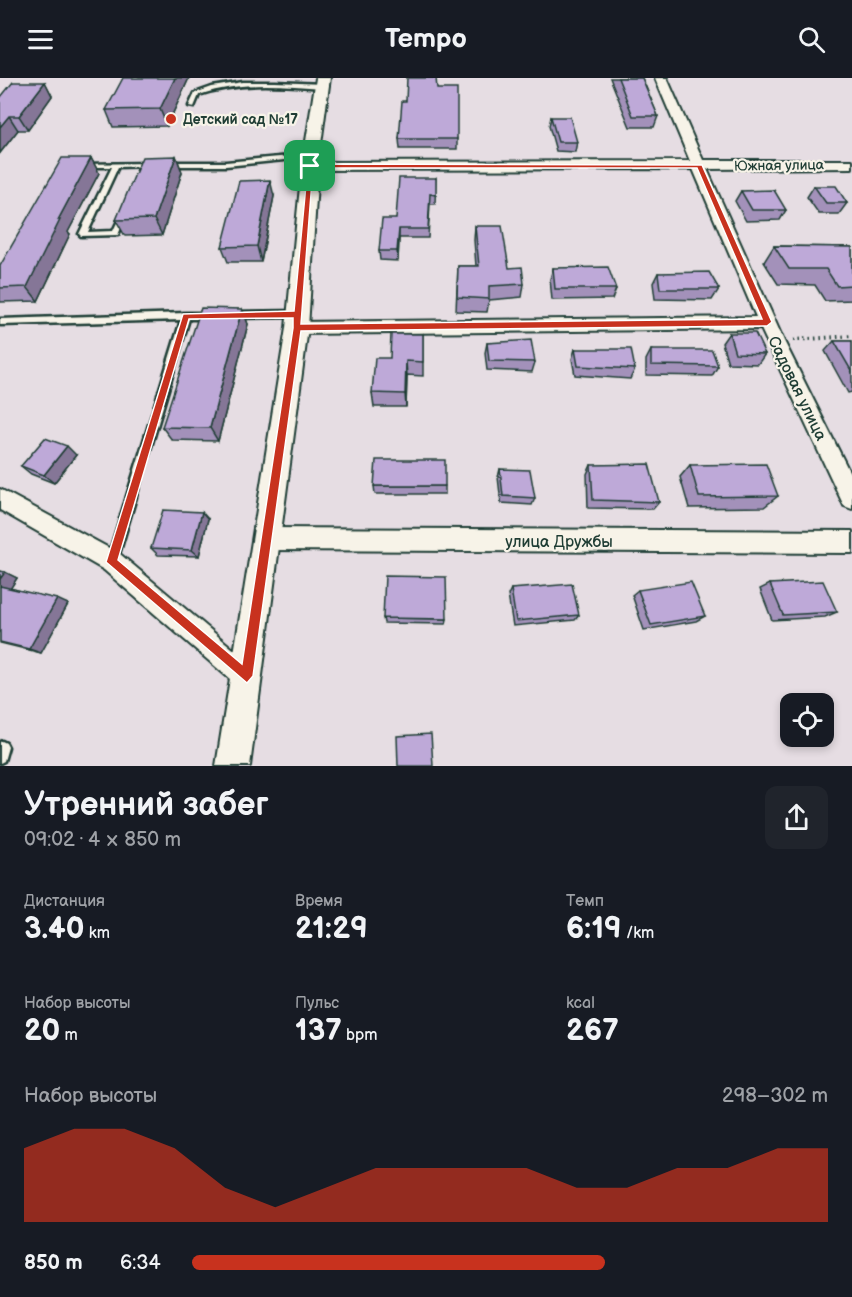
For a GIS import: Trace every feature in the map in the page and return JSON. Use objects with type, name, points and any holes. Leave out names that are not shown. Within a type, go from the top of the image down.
[{"type":"street","name":"Садовая улица","points":[[661,78],[775,341],[852,499]]},
{"type":"street","points":[[233,766],[297,321],[311,161],[323,82]]},
{"type":"street","name":"Южная улица","points":[[311,161],[700,166],[852,164]]},
{"type":"street","points":[[297,321],[767,322]]},
{"type":"street","points":[[0,500],[112,562],[247,676]]},
{"type":"street","name":"улица Дружбы","points":[[265,539],[852,542]]},
{"type":"lane","points":[[192,106],[197,94],[212,87],[247,83],[323,82]]},
{"type":"lane","points":[[69,165],[311,161]]},
{"type":"lane","points":[[116,165],[83,234],[116,233],[129,204]]},
{"type":"lane","points":[[141,174],[145,165]]},
{"type":"lane","points":[[0,322],[186,316],[297,321]]},
{"type":"lane","points":[[112,562],[186,316]]},
{"type":"path","points":[[775,341],[852,336]]},
{"type":"building","points":[[123,78],[175,78],[160,109],[106,110]]},
{"type":"building","points":[[407,78],[436,78],[437,89],[457,89],[457,139],[399,139],[402,101],[406,101]]},
{"type":"building","points":[[618,78],[642,78],[658,116],[633,116]]},
{"type":"building","points":[[13,82],[45,82],[19,116],[9,116],[0,127],[0,98]]},
{"type":"building","points":[[551,117],[570,117],[577,142],[558,142]]},
{"type":"building","points":[[176,156],[154,219],[116,220],[142,157]]},
{"type":"building","points":[[62,158],[91,158],[58,220],[60,220],[27,287],[0,288],[0,266]]},
{"type":"building","points":[[399,178],[436,178],[436,195],[430,194],[428,229],[399,229],[397,251],[379,251],[382,219],[396,219]]},
{"type":"building","points":[[270,180],[257,246],[222,247],[239,181]]},
{"type":"building","points":[[814,186],[836,186],[847,203],[826,203]]},
{"type":"building","points":[[774,190],[786,210],[752,210],[741,191]]},
{"type":"building","points":[[475,226],[502,226],[509,268],[522,267],[524,284],[489,286],[489,299],[457,297],[458,266],[479,266]]},
{"type":"building","points":[[774,246],[852,247],[852,285],[837,286],[826,269],[789,269]]},
{"type":"building","points":[[608,267],[616,289],[555,289],[553,268]]},
{"type":"building","points":[[709,272],[719,289],[660,289],[658,273]]},
{"type":"building","points":[[201,308],[242,309],[210,428],[162,427]]},
{"type":"building","points":[[729,333],[755,333],[765,354],[735,353]]},
{"type":"building","points":[[391,334],[423,334],[423,362],[406,361],[405,394],[372,393],[375,358],[390,358]]},
{"type":"building","points":[[531,340],[535,362],[489,361],[487,343]]},
{"type":"building","points":[[834,341],[852,341],[852,372]]},
{"type":"building","points":[[575,349],[631,349],[635,369],[578,366]]},
{"type":"building","points":[[651,350],[712,350],[718,366],[651,365]]},
{"type":"building","points":[[45,438],[67,446],[44,475],[21,466]]},
{"type":"building","points":[[376,460],[445,460],[445,486],[374,486]]},
{"type":"building","points":[[649,464],[659,502],[593,500],[591,465]]},
{"type":"building","points":[[766,464],[778,496],[699,497],[690,465]]},
{"type":"building","points":[[500,469],[530,470],[535,498],[503,496]]},
{"type":"building","points":[[163,510],[202,512],[192,550],[151,548]]},
{"type":"building","points":[[385,576],[446,577],[447,619],[383,618]]},
{"type":"building","points":[[823,581],[837,612],[783,615],[770,584]]},
{"type":"building","points":[[691,582],[705,616],[651,625],[638,590]]},
{"type":"building","points":[[572,584],[579,615],[516,621],[511,589]]},
{"type":"building","points":[[0,586],[57,599],[29,649],[0,642]]},
{"type":"building","points":[[431,734],[433,766],[398,766],[397,736]]},
{"type":"place","name":"Детский сад №17","points":[[171,119]]},
{"type":"route","points":[[310,166],[297,328],[247,676],[112,562],[186,316],[298,314],[297,328],[767,322],[700,166],[310,166]]}]
